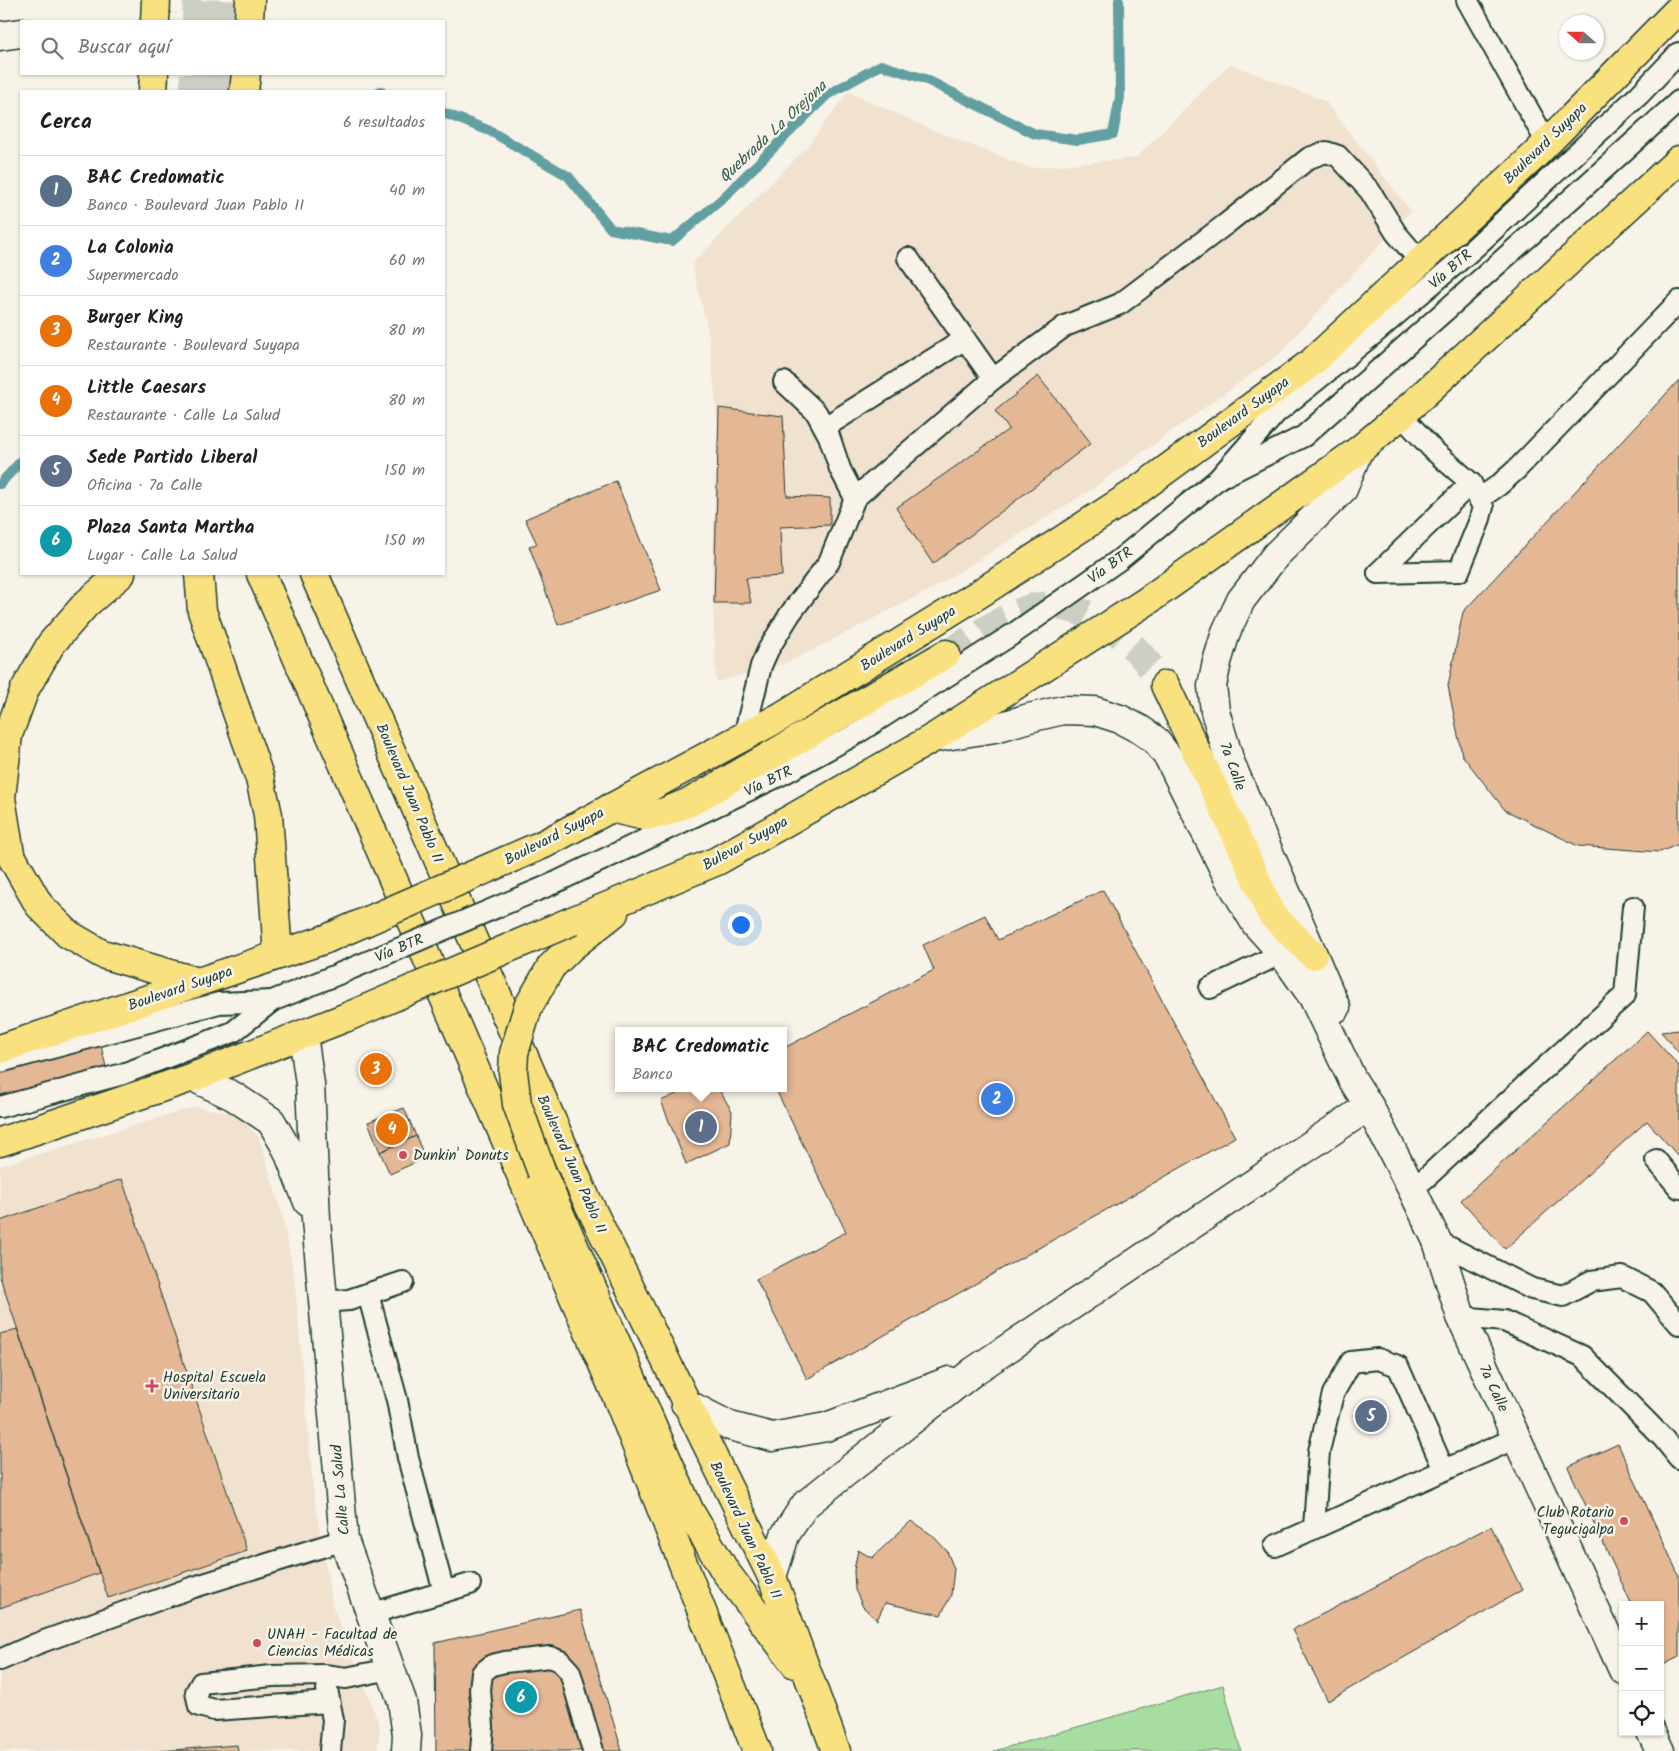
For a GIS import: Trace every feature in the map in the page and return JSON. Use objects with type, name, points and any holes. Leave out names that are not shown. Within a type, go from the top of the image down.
[{"type":"main road","points":[[155,20],[156,0]]},
{"type":"main road","points":[[249,20],[250,0]]},
{"type":"main road","name":"Boulevard Suyapa","points":[[0,1049],[326,939],[544,844],[782,716],[982,592],[1133,494],[1310,363],[1547,143],[1679,9]]},
{"type":"main road","points":[[154,75],[154,90]]},
{"type":"main road","points":[[244,90],[246,75]]},
{"type":"main road","points":[[933,738],[1147,602],[1358,451],[1401,415],[1679,160]]},
{"type":"main road","points":[[120,575],[86,604],[51,644],[26,690],[8,735],[0,798],[10,854],[39,905],[68,934],[102,954],[198,982]]},
{"type":"main road","points":[[199,575],[202,611],[260,779],[268,816],[278,955]]},
{"type":"main road","points":[[259,575],[620,1404],[757,1751]]},
{"type":"main road","name":"Boulevard Juan Pablo II","points":[[314,575],[582,1190],[772,1577],[836,1751]]},
{"type":"main road","points":[[610,808],[645,816],[665,812],[692,800],[946,654]]},
{"type":"main road","points":[[1165,685],[1245,854],[1271,914],[1313,955]]},
{"type":"main road","name":"Bulevar Suyapa","points":[[304,1035],[717,861],[933,738]]},
{"type":"main road","points":[[640,893],[571,948],[551,968],[528,1007],[514,1053],[513,1072],[518,1104],[542,1173],[690,1512],[725,1571],[812,1687]]},
{"type":"main road","points":[[0,1142],[193,1076],[304,1035]]},
{"type":"street","points":[[0,36],[20,33]]},
{"type":"street","name":"7a Calle","points":[[1358,451],[1343,489],[1276,556],[1241,600],[1226,632],[1212,686],[1215,711],[1230,762],[1365,1074],[1369,1106]]},
{"type":"street","name":"7a Calle","points":[[933,738],[995,728],[1063,710],[1095,711],[1120,719],[1141,730],[1155,740],[1169,758],[1228,877],[1256,924],[1282,953],[1313,997],[1352,1079],[1369,1106],[1412,1189],[1437,1241],[1461,1317],[1619,1661]]},
{"type":"street","name":"Calle La Salud","points":[[304,1035],[310,1084],[316,1220],[344,1540],[402,1701],[407,1735],[406,1751]]},
{"type":"street","name":"Calle La Salud","points":[[193,1076],[233,1096],[271,1121],[287,1149],[316,1220]]},
{"type":"street","points":[[772,1577],[785,1535],[805,1505],[974,1371],[1369,1106]]},
{"type":"street","points":[[685,1403],[730,1426],[772,1437],[826,1427],[974,1371]]},
{"type":"street","points":[[1653,1736],[1660,1751]]},
{"type":"lane","points":[[1467,0],[1547,143]]},
{"type":"lane","name":"Vía BTR","points":[[0,1107],[123,1074],[233,1032],[272,1001],[552,884],[783,774],[856,734],[1013,634],[1111,566],[1218,479],[1276,413],[1374,334],[1474,249],[1638,95],[1679,53]]},
{"type":"lane","name":"Vía BTR","points":[[1218,479],[1304,436],[1571,200],[1679,100]]},
{"type":"lane","points":[[744,736],[761,666],[768,650],[790,614],[829,562],[855,498],[993,379],[1065,326],[1120,304],[1309,158],[1326,152],[1338,156],[1370,191],[1396,233],[1420,261]]},
{"type":"lane","points":[[908,258],[993,379]]},
{"type":"lane","points":[[1401,415],[1475,491],[1483,508],[1459,571],[1378,573],[1475,491],[1498,485],[1517,468],[1679,301]]},
{"type":"lane","points":[[825,427],[965,339]]},
{"type":"lane","points":[[784,382],[816,412],[825,427],[840,469],[855,498]]},
{"type":"lane","points":[[1412,1189],[1625,995],[1633,907]]},
{"type":"lane","points":[[1210,988],[1282,953]]},
{"type":"lane","name":"Vía BTR","points":[[0,1062],[218,1003],[272,1001]]},
{"type":"lane","points":[[1656,1160],[1679,1188]]},
{"type":"lane","points":[[1437,1241],[1532,1289],[1563,1296],[1591,1281],[1622,1276],[1652,1292],[1679,1324]]},
{"type":"lane","points":[[323,1302],[349,1300],[402,1282]]},
{"type":"lane","points":[[368,1294],[397,1400],[408,1458],[444,1592]]},
{"type":"lane","points":[[1461,1317],[1504,1320],[1582,1356],[1663,1438],[1679,1458]]},
{"type":"lane","points":[[1314,1528],[1319,1451],[1333,1394],[1351,1362],[1378,1359],[1398,1366],[1444,1470]]},
{"type":"lane","points":[[1275,1546],[1516,1438]]},
{"type":"lane","points":[[0,1660],[36,1644],[191,1588],[344,1540]]},
{"type":"lane","points":[[370,1614],[470,1584]]},
{"type":"lane","points":[[481,1751],[480,1689],[482,1673],[492,1665],[550,1657],[560,1661],[570,1672],[593,1751]]},
{"type":"lane","points":[[329,1702],[214,1710],[199,1706],[196,1692],[201,1683],[272,1676],[324,1675],[346,1678],[390,1669]]},
{"type":"lane","points":[[324,1675],[333,1720],[330,1751]]},
{"type":"shaded area","points":[[1230,64],[1325,101],[1411,211],[1279,354],[1092,489],[933,588],[787,663],[716,682],[712,581],[718,427],[709,335],[692,264],[807,147],[848,92],[935,131],[1030,168],[1136,158]]},
{"type":"shaded area","name":"Hospital Escuela Universitario","points":[[195,1107],[234,1113],[259,1137],[281,1211],[294,1275],[314,1498],[332,1604],[380,1726],[377,1751],[0,1751],[0,1166]]},
{"type":"green space","points":[[1223,1685],[1241,1751],[994,1751]]},
{"type":"building","points":[[1038,376],[1091,443],[933,564],[896,508],[1009,429],[995,411]]},
{"type":"building","points":[[1679,380],[1679,844],[1660,852],[1578,846],[1505,810],[1462,755],[1448,686],[1463,612]]},
{"type":"building","points":[[719,408],[783,416],[787,496],[830,498],[830,525],[780,527],[782,576],[746,578],[751,603],[714,603]]},
{"type":"building","points":[[616,481],[661,590],[558,625],[529,546],[537,544],[525,519]]},
{"type":"building","points":[[1103,890],[1235,1137],[807,1379],[756,1279],[846,1232],[777,1092],[787,1092],[787,1046],[934,970],[923,945],[985,915],[998,940]]},
{"type":"building","points":[[1679,1030],[1679,1053],[1661,1032]]},
{"type":"building","points":[[1647,1031],[1679,1066],[1679,1157],[1647,1121],[1505,1249],[1461,1200]]},
{"type":"building","points":[[101,1046],[107,1071],[0,1100],[0,1073]]},
{"type":"building","points":[[383,1056],[389,1075],[368,1082],[362,1063]]},
{"type":"building","points":[[680,1092],[720,1092],[732,1111],[730,1143],[686,1164],[661,1101]]},
{"type":"building","points":[[404,1108],[416,1136],[380,1152],[368,1122]]},
{"type":"building","name":"Dunkin' Donuts","points":[[416,1136],[425,1158],[390,1174],[380,1152]]},
{"type":"building","points":[[122,1179],[247,1551],[108,1598],[0,1277],[0,1221]]},
{"type":"building","points":[[17,1329],[99,1573],[0,1608],[0,1334]]},
{"type":"building","name":"Club Rotario Tegucigalpa","points":[[1618,1444],[1679,1576],[1679,1657],[1664,1664],[1664,1601],[1630,1601],[1568,1467]]},
{"type":"building","points":[[911,1521],[932,1535],[947,1551],[954,1569],[951,1595],[941,1615],[885,1603],[877,1620],[863,1607],[855,1590],[854,1570],[858,1550],[872,1558]]},
{"type":"building","points":[[1491,1526],[1522,1590],[1328,1701],[1292,1630]]},
{"type":"building","points":[[580,1610],[622,1751],[436,1751],[435,1643]]},
{"type":"building","points":[[237,1745],[238,1751],[160,1751]]},
{"type":"waterway","name":"Quebrada La Orejona","points":[[445,113],[490,131],[568,176],[611,229],[672,241],[722,199],[827,95],[881,65],[925,79],[1035,134],[1078,140],[1113,134],[1120,97],[1119,0]]},
{"type":"waterway","name":"Quebrada La Orejona","points":[[0,484],[20,462]]},
{"type":"tunnel","points":[[196,20],[197,0]]},
{"type":"tunnel","points":[[220,20],[221,0]]},
{"type":"tunnel","points":[[194,75],[194,90]]},
{"type":"tunnel","points":[[216,90],[217,75]]},
{"type":"tunnel","points":[[946,654],[1019,612],[1040,606],[1059,606],[1084,613],[1098,619],[1111,628],[1134,648],[1165,685]]},
{"type":"place","name":"Burger King","points":[[376,1069]]},
{"type":"place","name":"La Colonia","points":[[997,1099]]},
{"type":"place","name":"BAC Credomatic","points":[[701,1127]]},
{"type":"place","name":"Little Caesars","points":[[392,1129]]},
{"type":"place","name":"Dunkin' Donuts","points":[[403,1155]]},
{"type":"place","name":"Hospital Escuela Universitario","points":[[152,1386]]},
{"type":"place","name":"Sede Partido Liberal","points":[[1371,1416]]},
{"type":"place","name":"Club Rotario Tegucigalpa","points":[[1624,1521]]},
{"type":"place","name":"UNAH - Facultad de Ciencias Médicas","points":[[257,1643]]},
{"type":"place","name":"Plaza Santa Martha","points":[[521,1697]]}]
